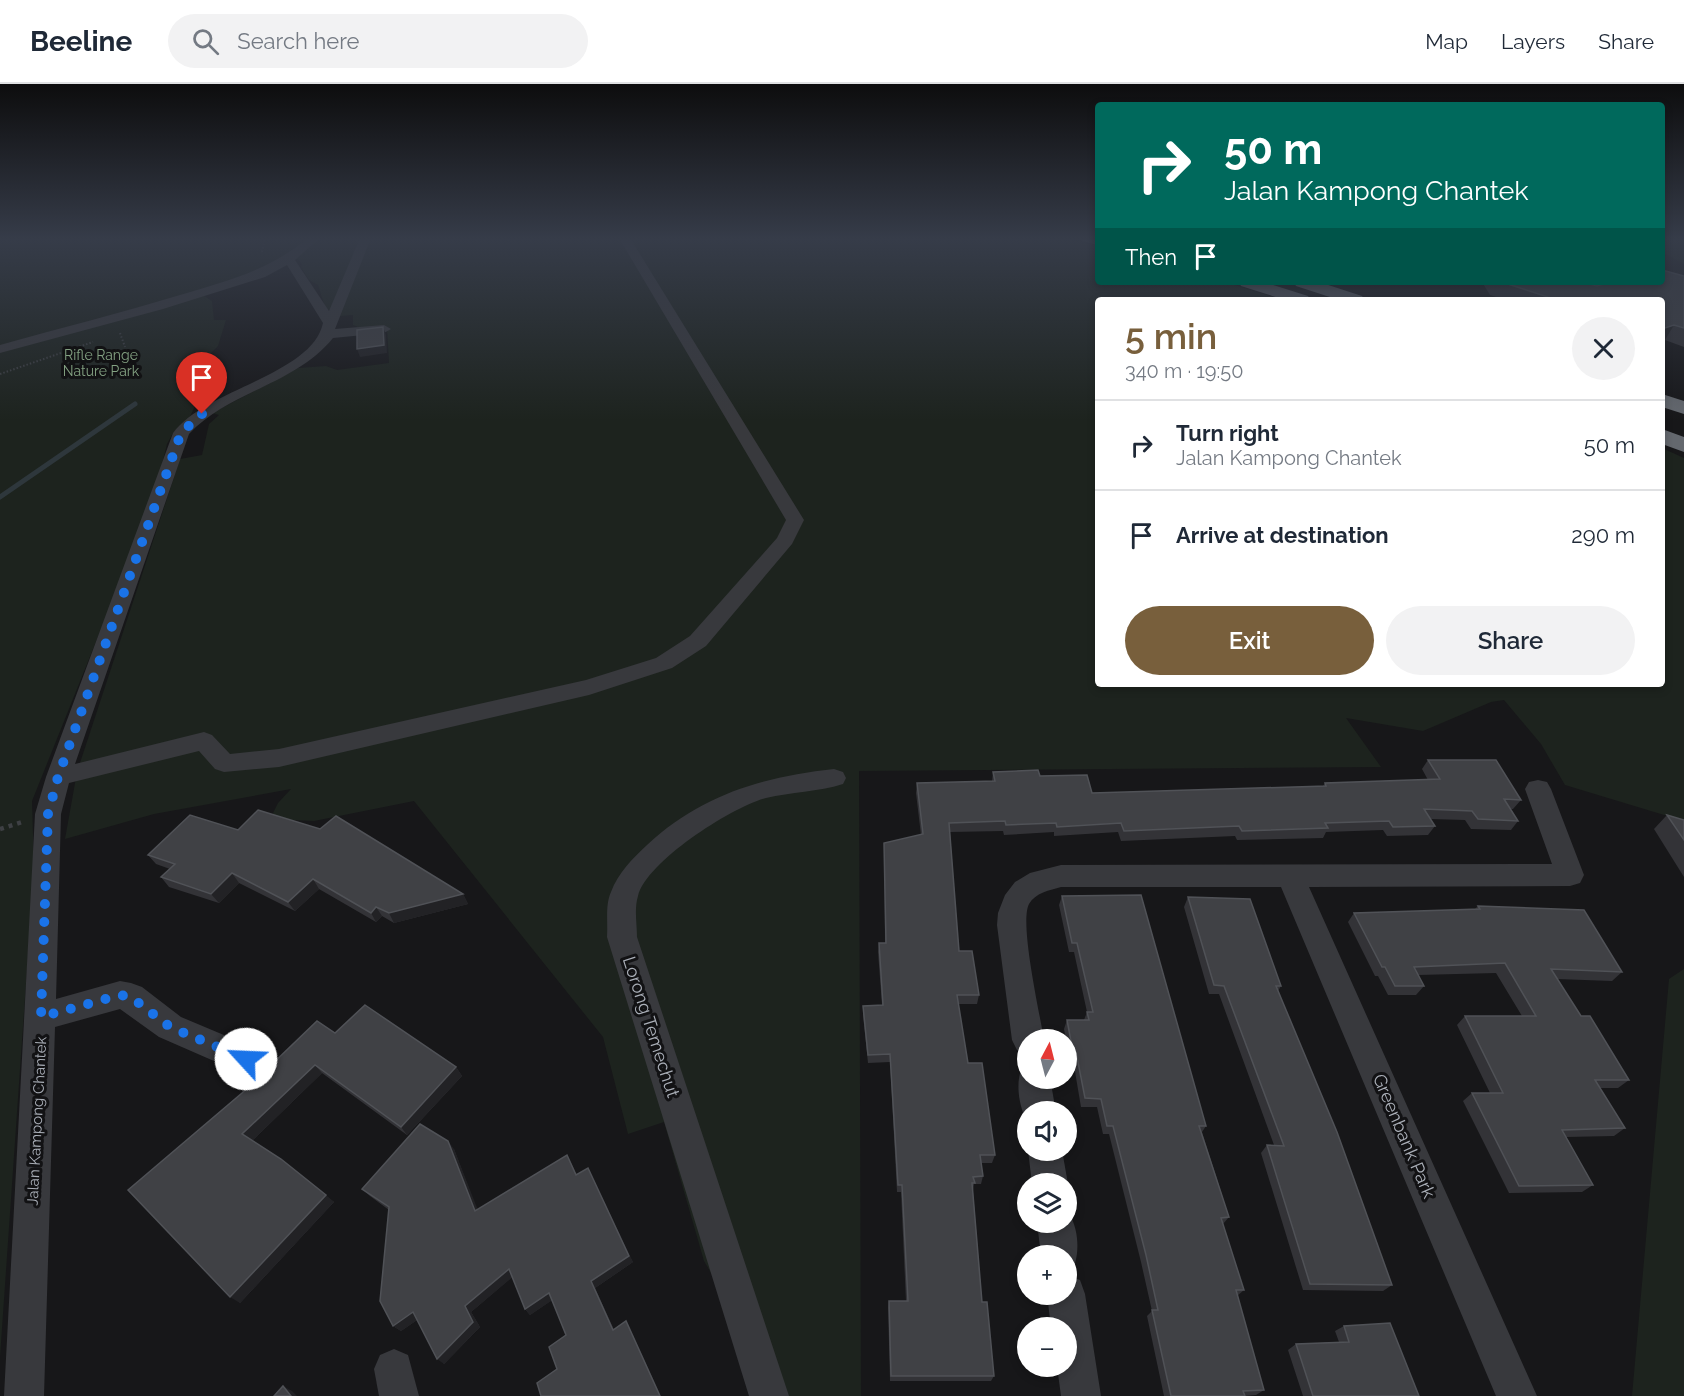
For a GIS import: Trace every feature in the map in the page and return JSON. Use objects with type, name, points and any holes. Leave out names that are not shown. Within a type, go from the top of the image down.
[{"type":"highway","points":[[1665,401],[1684,408]]},
{"type":"highway","points":[[1665,413],[1684,421]]},
{"type":"highway","points":[[1665,427],[1684,435]]},
{"type":"highway","points":[[1665,437],[1684,445]]},
{"type":"street","points":[[0,349],[180,299]]},
{"type":"street","points":[[313,299],[330,328]]},
{"type":"street","points":[[330,328],[341,299]]},
{"type":"street","points":[[58,777],[204,741],[224,763],[279,758],[589,687],[664,663],[698,642],[785,540],[795,520],[662,299]]},
{"type":"street","points":[[330,328],[384,329]]},
{"type":"street","name":"Jalan Kampong Chantek","points":[[24,1396],[48,814],[58,777],[181,433],[206,412],[302,361],[321,346],[330,328]]},
{"type":"street","name":"Lorong Temechut","points":[[769,1396],[622,937],[625,892],[650,859],[684,828],[727,800],[785,782],[834,778]]},
{"type":"street","points":[[1026,1029],[1011,925],[1011,909],[1025,888],[1036,882],[1061,876],[1570,875],[1538,789]]},
{"type":"street","name":"Greenbank Park","points":[[1291,877],[1517,1396]]},
{"type":"street","points":[[41,1017],[120,995],[131,997],[170,1027],[246,1059]]},
{"type":"street","points":[[1068,1305],[1081,1396]]},
{"type":"path","points":[[118,330],[125,347]]},
{"type":"green space","name":"Rifle Range Nature Park","points":[[0,299],[209,299],[212,301],[214,320],[226,320],[218,346],[209,355],[203,388],[189,419],[173,433],[167,444],[154,497],[32,801],[34,868],[0,1357]]},
{"type":"green space","points":[[323,299],[1095,299],[1095,687],[1665,687],[1665,449],[1684,458],[1684,821],[1565,785],[1541,744],[1504,700],[1491,702],[1423,731],[1346,718],[1381,767],[859,771],[861,1396],[784,1396],[704,1261],[664,1122],[628,1134],[603,1037],[414,801],[314,821],[270,819],[278,803],[291,789],[154,814],[65,839],[77,772],[180,459],[202,455],[209,424],[219,415],[212,413],[298,368],[326,366],[337,370],[389,363],[387,327],[361,328],[353,325],[353,315],[340,316],[342,309],[326,310]]},
{"type":"green space","points":[[1684,969],[1684,1396],[1632,1396],[1669,979]]},
{"type":"building","points":[[1665,299],[1684,299],[1684,328],[1674,325],[1665,328]]},
{"type":"building","points":[[383,327],[384,345],[357,349],[357,330]]},
{"type":"building","points":[[1428,760],[1496,760],[1521,800],[1504,799],[1518,821],[1478,819],[1472,811],[1424,809],[1435,826],[1393,827],[1389,821],[1325,823],[1328,828],[1242,831],[1239,826],[1124,831],[1121,823],[1057,827],[1056,823],[1006,825],[1005,821],[949,823],[959,951],[972,951],[979,995],[957,995],[968,1063],[982,1063],[995,1155],[980,1155],[983,1176],[973,1177],[975,1183],[972,1183],[982,1302],[987,1302],[994,1376],[891,1376],[889,1301],[908,1301],[902,1185],[898,1185],[890,1054],[868,1055],[863,1006],[883,1005],[879,943],[886,943],[884,843],[923,834],[917,783],[995,781],[993,772],[1038,770],[1040,776],[1087,775],[1092,793],[1326,786],[1325,783],[1440,779]]},
{"type":"building","points":[[258,810],[320,829],[336,816],[463,894],[389,913],[376,907],[371,913],[313,879],[288,902],[232,873],[211,894],[161,877],[175,864],[148,855],[190,815],[238,830]]},
{"type":"building","points":[[1667,815],[1684,820],[1684,840]]},
{"type":"building","points":[[1141,895],[1206,1126],[1199,1126],[1229,1217],[1221,1218],[1244,1290],[1236,1290],[1264,1390],[1243,1391],[1245,1396],[1171,1396],[1152,1310],[1158,1310],[1113,1126],[1107,1126],[1101,1099],[1085,1098],[1077,1057],[1077,1029],[1069,1029],[1067,1020],[1089,1020],[1087,1012],[1093,1012],[1077,943],[1072,943],[1062,896]]},
{"type":"building","points":[[1188,897],[1250,899],[1281,986],[1276,986],[1337,1132],[1392,1285],[1310,1284],[1267,1145],[1284,1146],[1224,986],[1214,985]]},
{"type":"building","points":[[1478,906],[1584,910],[1622,972],[1551,969],[1581,1016],[1590,1016],[1629,1080],[1595,1080],[1625,1128],[1562,1130],[1593,1185],[1519,1186],[1472,1093],[1503,1093],[1465,1016],[1536,1016],[1505,963],[1414,967],[1424,986],[1395,986],[1385,967],[1382,967],[1354,913],[1480,909]]},
{"type":"building","points":[[365,1005],[456,1067],[401,1127],[315,1065],[242,1134],[281,1159],[326,1195],[230,1297],[128,1190],[242,1093],[317,1021],[335,1033]]},
{"type":"building","points":[[420,1124],[448,1141],[475,1211],[567,1155],[576,1175],[588,1168],[629,1256],[591,1281],[613,1330],[626,1321],[660,1396],[541,1396],[537,1383],[557,1369],[549,1347],[566,1335],[549,1293],[525,1309],[509,1269],[465,1306],[473,1322],[437,1359],[413,1312],[393,1326],[380,1301],[389,1207],[362,1189]]},
{"type":"building","points":[[1390,1323],[1419,1396],[1313,1396],[1296,1344],[1349,1342],[1344,1326]]},
{"type":"building","points":[[283,1386],[291,1396],[274,1396]]},
{"type":"waterway","points":[[0,497],[135,404]]},
{"type":"route","points":[[202,414],[181,433],[169,464],[160,496],[58,777],[48,814],[41,1017],[120,995],[131,997],[170,1027],[196,1040],[246,1059]]}]
